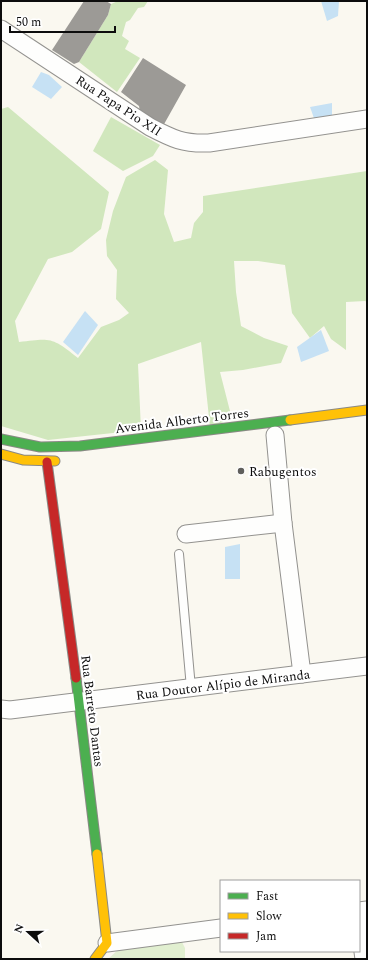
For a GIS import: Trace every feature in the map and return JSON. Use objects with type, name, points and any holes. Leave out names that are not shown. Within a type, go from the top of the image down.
[{"type":"street","name":"Rua Papa Pio XII","points":[[1,29],[150,127],[170,138],[190,144],[209,143],[367,118]]},
{"type":"street","name":"Avenida Alberto Torres","points":[[1,439],[40,447],[80,446],[367,410]]},
{"type":"street","points":[[276,435],[282,523],[302,674]]},
{"type":"street","points":[[1,454],[23,460],[46,462],[62,460]]},
{"type":"street","name":"Rua Barreto Dantas","points":[[46,462],[80,702],[107,943]]},
{"type":"street","points":[[186,534],[282,523]]},
{"type":"street","name":"Rua Doutor Alípio de Miranda","points":[[1,709],[10,710],[80,702],[367,666]]},
{"type":"street","points":[[95,959],[107,943],[220,928]]},
{"type":"street","points":[[360,930],[364,959]]},
{"type":"lane","points":[[179,554],[191,688]]},
{"type":"green space","points":[[118,1],[148,1],[144,7],[138,8],[130,20],[126,22],[122,36],[129,41],[125,49],[140,58],[117,92],[79,62],[108,15],[111,4]]},
{"type":"green space","points":[[8,107],[109,192],[101,229],[72,252],[48,259],[15,321],[19,342],[38,340],[51,341],[62,346],[78,358],[101,327],[119,320],[129,313],[116,299],[117,270],[107,256],[106,240],[113,211],[126,177],[155,160],[168,170],[164,214],[174,242],[191,238],[194,223],[203,212],[203,196],[367,171],[367,302],[346,302],[346,350],[331,339],[324,326],[310,338],[292,313],[285,265],[258,261],[234,261],[236,292],[241,326],[264,338],[288,346],[281,363],[243,370],[220,372],[231,415],[229,420],[210,427],[201,342],[138,364],[141,430],[48,440],[1,426],[1,109]]},
{"type":"green space","points":[[111,117],[160,145],[153,156],[123,171],[93,151]]},
{"type":"green space","points":[[181,940],[185,948],[185,959],[108,959],[119,949]]},
{"type":"water","points":[[321,1],[339,1],[338,16],[327,21]]},
{"type":"water","points":[[41,72],[49,75],[62,87],[51,99],[32,87]]},
{"type":"water","points":[[332,103],[332,116],[315,121],[310,107]]},
{"type":"water","points":[[85,311],[98,325],[78,355],[63,342]]},
{"type":"water","points":[[321,330],[329,351],[301,362],[297,347]]},
{"type":"water","points":[[240,544],[240,579],[225,579],[225,547]]},
{"type":"building","points":[[84,1],[106,1],[111,4],[108,15],[79,62],[74,64],[52,50]]},
{"type":"building","points":[[143,58],[186,85],[163,126],[140,112],[139,106],[121,92]]},
{"type":"traffic: fast","points":[[1,439],[40,447],[80,446],[290,420]]},
{"type":"traffic: fast","points":[[76,678],[97,854]]},
{"type":"traffic: slow","points":[[290,420],[367,410]]},
{"type":"traffic: slow","points":[[1,454],[23,460],[55,461]]},
{"type":"traffic: slow","points":[[95,959],[107,943],[97,854]]},
{"type":"traffic: jam","points":[[47,462],[76,678]]},
{"type":"place","name":"Rabugentos","points":[[241,471]]}]
